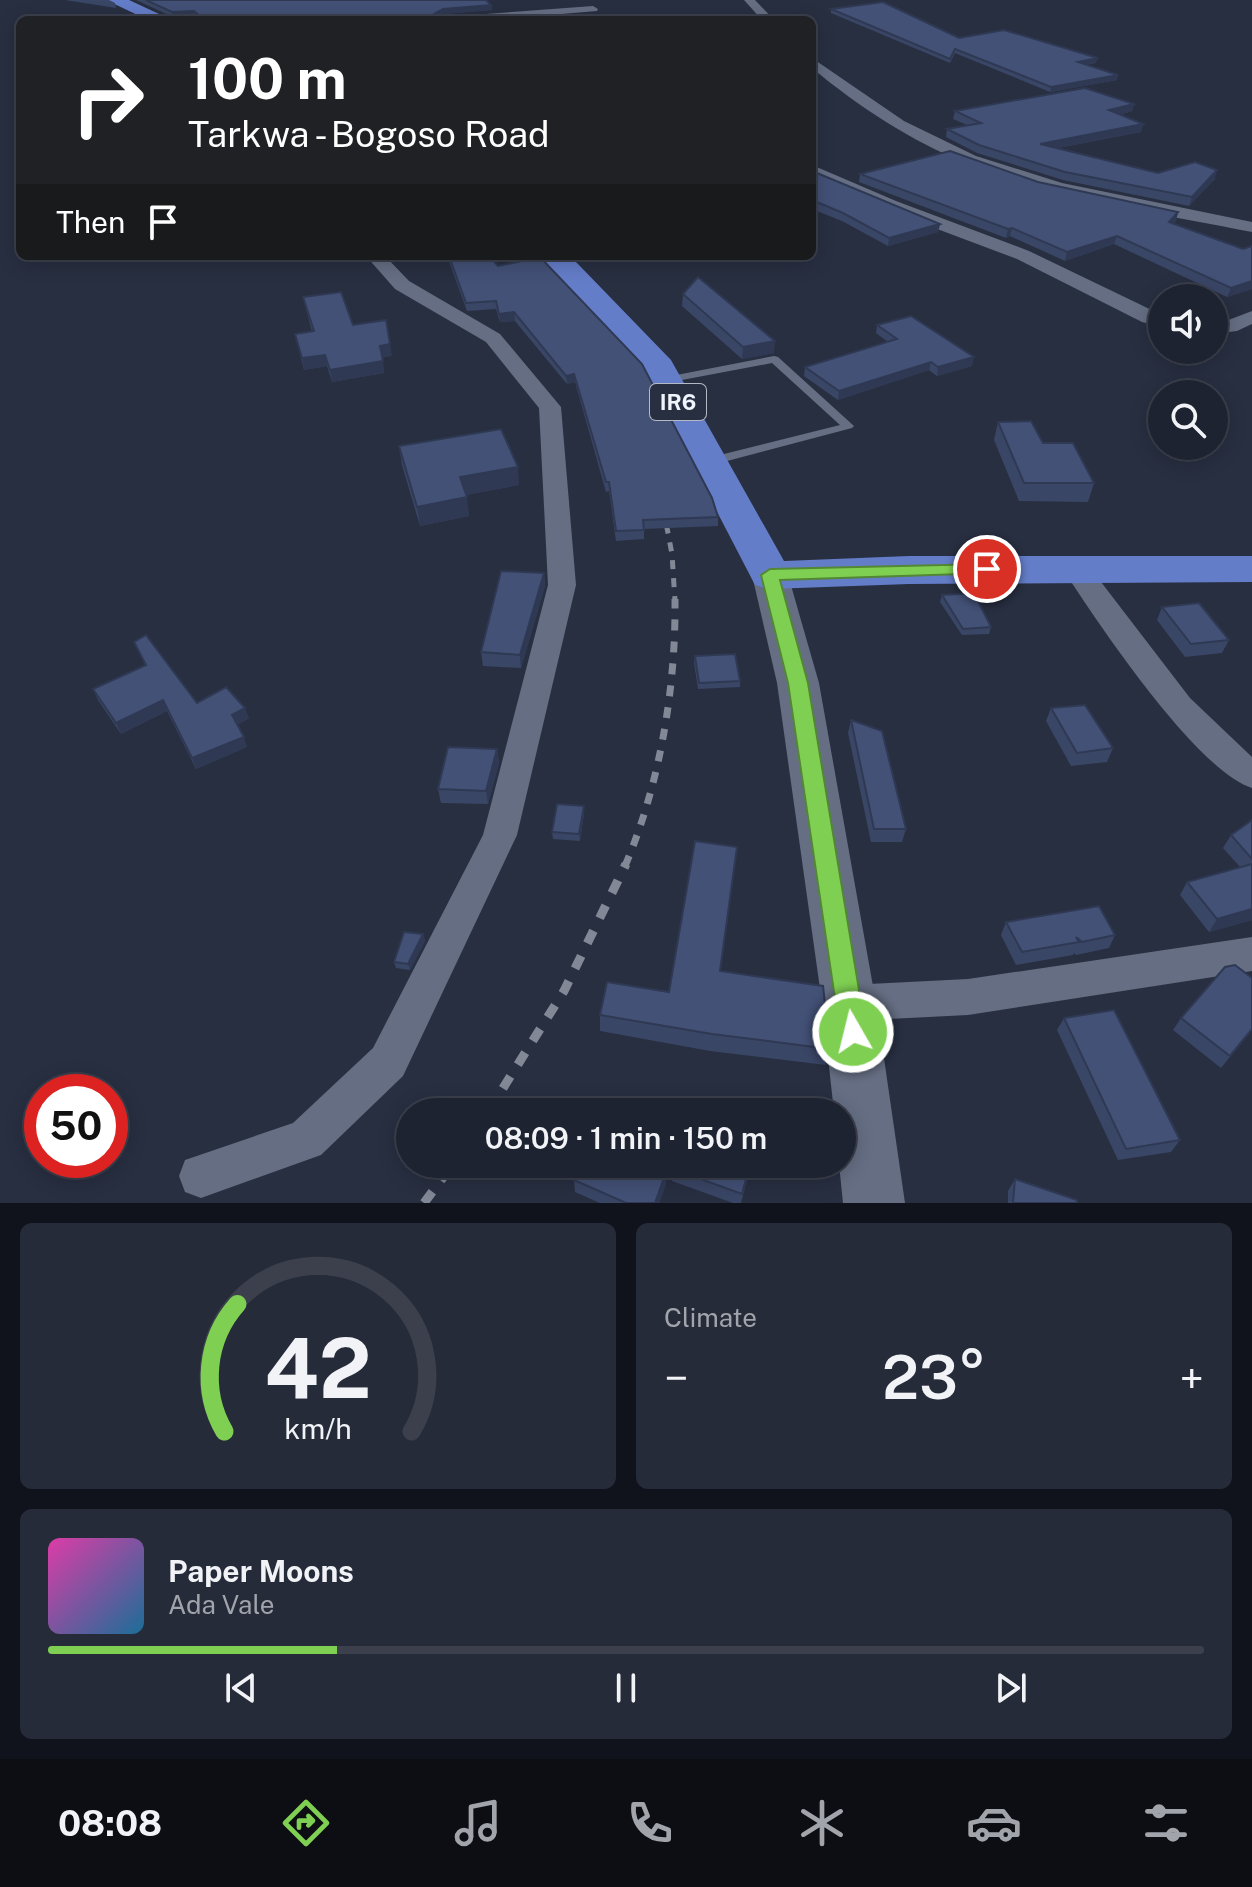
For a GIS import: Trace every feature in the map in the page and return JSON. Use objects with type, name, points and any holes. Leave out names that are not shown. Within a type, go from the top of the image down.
[{"type":"main road","points":[[114,0],[153,16]]},
{"type":"main road","name":"IR6","points":[[555,260],[659,367],[770,575]]},
{"type":"main road","points":[[874,1203],[849,1003],[798,683],[770,575],[909,570],[1252,569]]},
{"type":"street","points":[[749,0],[764,16]]},
{"type":"street","points":[[484,16],[594,5]]},
{"type":"street","points":[[816,65],[870,107],[946,148],[998,170],[1252,227]]},
{"type":"street","points":[[816,172],[890,205],[1023,255],[1148,318]]},
{"type":"street","points":[[201,1176],[306,1140],[388,1062],[500,835],[562,585],[550,407],[493,338],[402,285],[379,260]]},
{"type":"street","points":[[1228,327],[1252,317]]},
{"type":"street","points":[[1078,571],[1137,652],[1218,750],[1252,775]]},
{"type":"street","points":[[849,1003],[968,997],[1252,954]]},
{"type":"lane","points":[[666,380],[774,359],[848,426],[708,462]]},
{"type":"building","points":[[146,0],[486,0],[491,5],[443,9],[434,14],[436,16],[200,16],[194,11],[172,12]]},
{"type":"building","points":[[883,2],[959,38],[1004,30],[1098,58],[1078,62],[1118,75],[1051,87],[955,49],[950,59],[831,9]]},
{"type":"building","points":[[1085,88],[1134,104],[1109,110],[1143,124],[1040,144],[1158,173],[1195,162],[1217,170],[1192,197],[1065,172],[979,145],[947,129],[981,123],[955,111]]},
{"type":"building","points":[[950,151],[1038,182],[1178,212],[1169,222],[1243,249],[1252,246],[1252,281],[1231,288],[1117,236],[1067,252],[1012,228],[860,174]]},
{"type":"building","points":[[816,173],[940,224],[889,238],[816,202]]},
{"type":"building","points":[[450,260],[493,260],[498,266],[543,260],[642,364],[712,498],[718,517],[643,520],[644,530],[616,531],[609,482],[606,482],[574,374],[566,376],[514,312],[499,314],[496,301],[466,303]]},
{"type":"building","points":[[698,277],[775,341],[743,347],[683,294]]},
{"type":"building","points":[[341,292],[353,325],[386,320],[390,344],[380,346],[383,361],[330,370],[325,355],[302,358],[295,334],[314,331],[303,297]]},
{"type":"building","points":[[911,316],[974,357],[938,367],[931,362],[839,391],[805,367],[897,339],[877,325]]},
{"type":"building","points":[[1031,421],[1043,443],[1073,443],[1094,483],[1024,483],[998,422]]},
{"type":"building","points":[[501,429],[518,467],[460,477],[467,497],[417,507],[399,446]]},
{"type":"building","points":[[501,571],[544,573],[520,655],[481,652]]},
{"type":"building","points":[[974,593],[991,627],[963,629],[942,595]]},
{"type":"building","points":[[1199,603],[1229,640],[1191,644],[1162,607]]},
{"type":"building","points":[[146,635],[197,703],[226,687],[245,708],[232,715],[244,737],[192,758],[163,700],[116,723],[93,689],[146,665],[134,642]]},
{"type":"building","points":[[735,654],[740,681],[699,683],[695,656]]},
{"type":"building","points":[[1085,705],[1113,748],[1077,753],[1051,708]]},
{"type":"building","points":[[851,720],[882,731],[906,829],[874,829]]},
{"type":"building","points":[[448,747],[497,749],[486,791],[438,789]]},
{"type":"building","points":[[557,804],[584,806],[579,834],[552,832]]},
{"type":"building","points":[[1252,820],[1252,859],[1231,835]]},
{"type":"building","points":[[695,841],[737,847],[720,971],[823,986],[830,1049],[712,1034],[600,1015],[607,982],[669,992]]},
{"type":"building","points":[[1252,864],[1252,909],[1217,919],[1187,882]]},
{"type":"building","points":[[1099,906],[1115,935],[1082,942],[1076,937],[1079,942],[1022,952],[1006,922]]},
{"type":"building","points":[[404,932],[423,934],[408,964],[394,962]]},
{"type":"building","points":[[1235,965],[1252,978],[1252,1029],[1230,1056],[1181,1018],[1225,967]]},
{"type":"building","points":[[1114,1010],[1180,1140],[1126,1149],[1064,1018]]},
{"type":"building","points":[[664,1178],[655,1203],[626,1203],[574,1180]]},
{"type":"building","points":[[698,1178],[746,1178],[742,1194]]},
{"type":"building","points":[[1015,1179],[1077,1200],[1077,1203],[1013,1203]]},
{"type":"railway","points":[[516,260],[534,280]]},
{"type":"railway","points":[[663,507],[672,554],[675,601]]},
{"type":"railway","points":[[625,866],[648,802],[664,735],[673,667],[675,601]]},
{"type":"railway","points":[[497,1098],[564,991],[626,864]]},
{"type":"railway","points":[[424,1203],[443,1178]]},
{"type":"route","points":[[853,1032],[798,683],[770,575],[987,569]]}]
